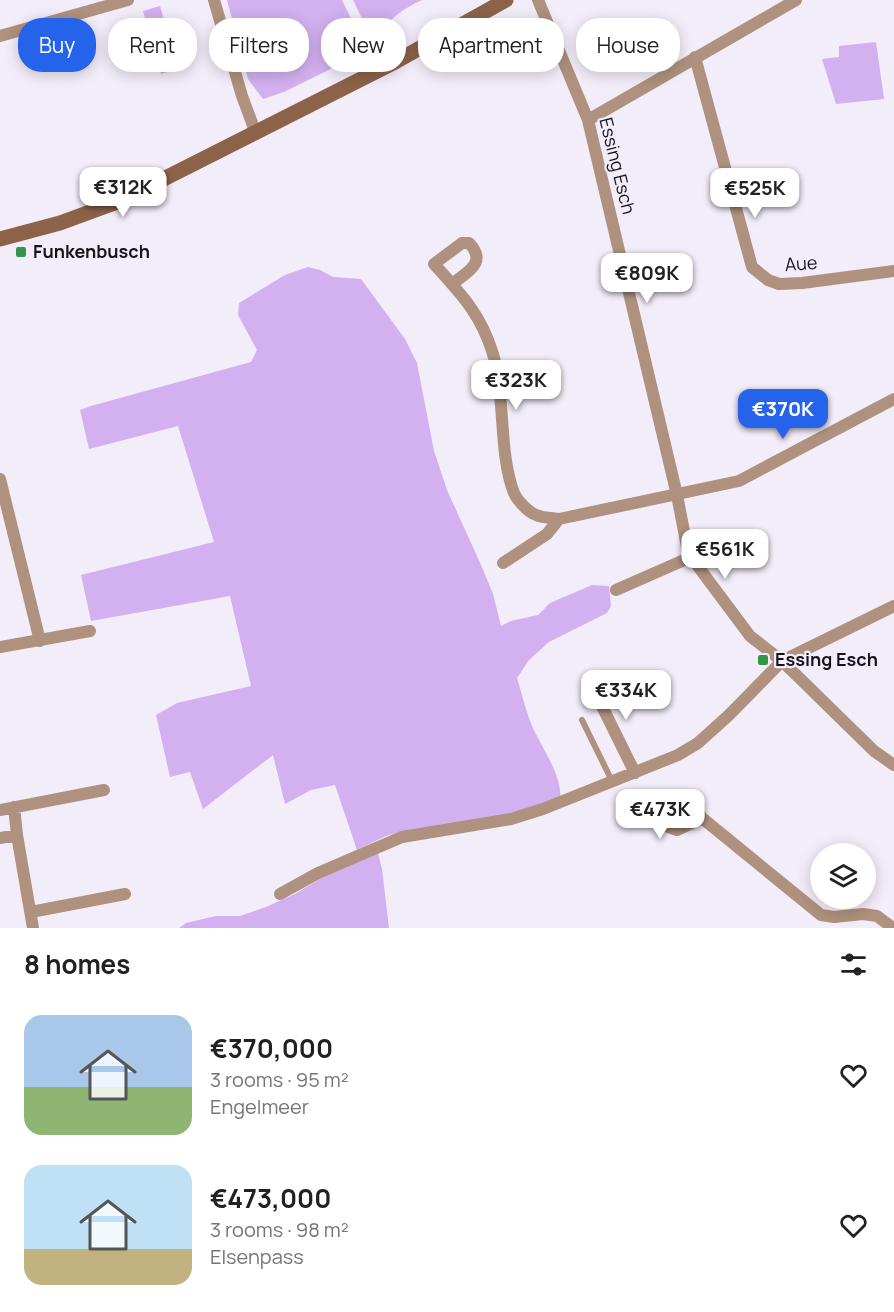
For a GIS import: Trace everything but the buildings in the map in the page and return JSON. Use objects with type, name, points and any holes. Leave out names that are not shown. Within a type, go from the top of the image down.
[{"type":"main road","points":[[0,239],[60,223],[120,201],[395,62],[506,0]]},
{"type":"street","points":[[0,36],[87,6],[128,0]]},
{"type":"street","points":[[214,0],[242,96],[255,131]]},
{"type":"street","name":"Essing Esch","points":[[538,0],[588,120],[691,557],[750,636],[782,661],[874,751],[894,765]]},
{"type":"street","points":[[588,120],[796,0]]},
{"type":"street","name":"Aue","points":[[695,57],[752,267],[768,280],[779,284],[894,271]]},
{"type":"street","points":[[452,284],[468,301],[493,353],[508,470],[514,494],[535,515],[559,519],[739,481],[894,399]]},
{"type":"street","points":[[0,479],[40,641]]},
{"type":"street","points":[[503,563],[547,534],[559,519]]},
{"type":"street","points":[[616,590],[691,557]]},
{"type":"street","points":[[280,894],[318,873],[402,837],[511,819],[543,809],[678,755],[698,743],[755,690],[782,661],[894,606]]},
{"type":"street","points":[[0,647],[90,632]]},
{"type":"street","points":[[590,682],[635,773]]},
{"type":"street","points":[[0,810],[104,790]]},
{"type":"street","points":[[14,807],[33,928]]},
{"type":"street","points":[[702,818],[821,915],[878,916],[893,928]]},
{"type":"street","points":[[0,837],[17,835]]},
{"type":"street","points":[[31,912],[124,894]]},
{"type":"lane","points":[[582,720],[612,782]]},
{"type":"shaded area","points":[[227,0],[342,0],[351,18],[321,18],[321,72],[324,72],[284,92],[263,99],[248,79],[246,72],[309,72],[309,18],[232,18]]},
{"type":"shaded area","points":[[353,0],[422,0],[393,18],[362,18]]},
{"type":"shaded area","points":[[160,6],[163,18],[145,18],[143,11]]},
{"type":"shaded area","points":[[876,42],[884,99],[836,104],[822,59],[839,57],[839,46]]},
{"type":"shaded area","points":[[308,267],[333,277],[361,279],[405,339],[417,363],[434,451],[447,490],[493,594],[501,626],[511,621],[538,615],[550,603],[592,585],[609,586],[611,606],[607,613],[549,642],[529,660],[517,678],[531,722],[555,772],[560,799],[524,813],[408,830],[386,836],[357,850],[335,785],[311,790],[285,804],[273,755],[203,809],[190,772],[170,777],[156,715],[177,703],[251,686],[230,596],[91,621],[81,575],[214,542],[178,426],[89,449],[80,410],[251,362],[257,350],[238,315],[239,303],[285,275]]},
{"type":"shaded area","points":[[378,853],[389,928],[179,928],[186,923],[216,916],[240,916],[266,907],[295,894],[323,877]]},
{"type":"place","name":"Funkenbusch","points":[[21,252]]},
{"type":"place","name":"Essing Esch","points":[[763,660]]}]
